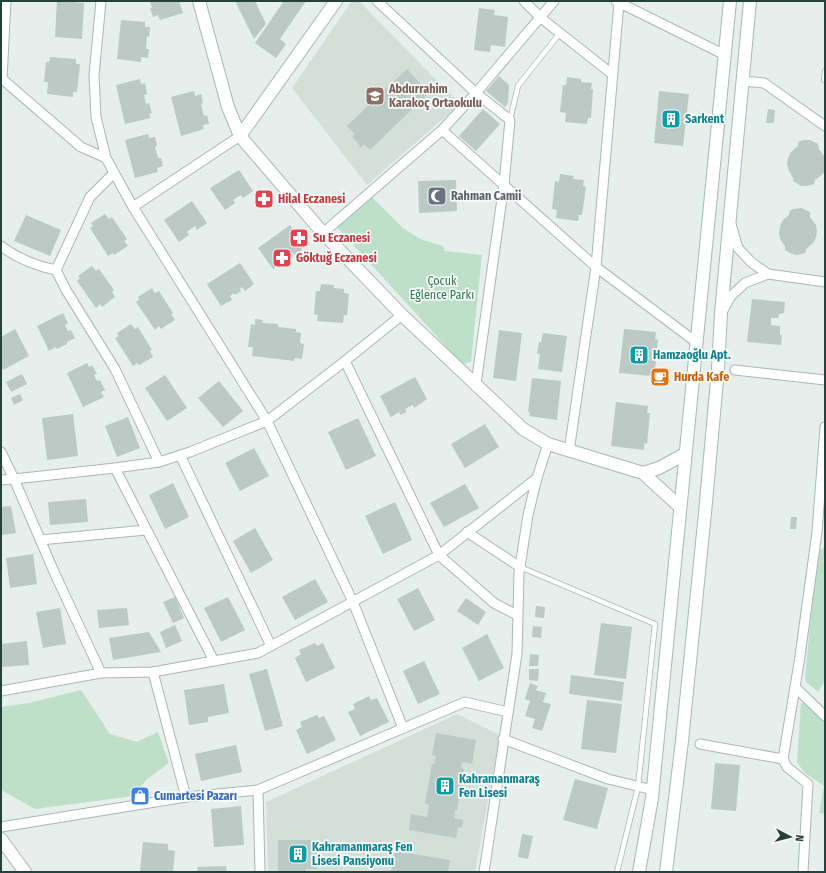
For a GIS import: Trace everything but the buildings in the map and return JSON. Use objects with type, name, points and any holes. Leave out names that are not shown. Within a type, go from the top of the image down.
[{"type":"main road","points":[[199,1],[228,107],[240,136],[322,233],[402,315],[523,429],[548,444],[643,473],[680,507]]},
{"type":"main road","points":[[240,136],[336,1]]},
{"type":"main road","points":[[639,872],[653,790],[730,1]]},
{"type":"main road","points":[[666,872],[691,654],[718,369],[750,1]]},
{"type":"main road","points":[[643,473],[658,468],[685,454]]},
{"type":"main road","points":[[1,839],[25,872]]},
{"type":"street","points":[[6,1],[2,79],[81,147],[106,158]]},
{"type":"street","points":[[101,1],[94,75],[96,117],[106,158],[134,207],[267,421],[354,602],[403,728]]},
{"type":"street","points":[[377,1],[476,93],[510,120],[504,184],[476,384]]},
{"type":"street","points":[[524,1],[541,18],[612,74]]},
{"type":"street","points":[[322,233],[442,130],[476,93],[554,1]]},
{"type":"street","points":[[569,451],[596,267],[617,2],[725,55]]},
{"type":"street","points":[[743,81],[764,83],[825,126]]},
{"type":"street","points":[[442,130],[596,267],[696,342]]},
{"type":"street","points":[[134,207],[240,136]]},
{"type":"street","points":[[56,270],[90,197],[114,173]]},
{"type":"street","points":[[730,220],[738,248],[751,262],[768,274],[825,282]]},
{"type":"street","points":[[1,246],[25,260],[56,270]]},
{"type":"street","points":[[56,270],[66,290],[115,369],[159,462]]},
{"type":"street","points":[[722,313],[731,296],[745,283],[768,274]]},
{"type":"street","points":[[1,480],[159,462],[180,456],[267,421],[402,315]]},
{"type":"street","points":[[345,361],[439,555],[494,603],[517,615]]},
{"type":"street","points":[[735,370],[825,380]]},
{"type":"street","points":[[803,872],[808,784],[787,767],[783,759],[821,534],[825,427]]},
{"type":"street","points":[[484,872],[517,654],[517,615],[520,567],[528,515],[537,478],[548,444]]},
{"type":"street","points":[[1,452],[101,673]]},
{"type":"street","points":[[180,456],[271,646]]},
{"type":"street","points":[[115,468],[214,661]]},
{"type":"street","points":[[1,691],[101,673],[153,672],[258,653],[439,555],[537,478]]},
{"type":"street","points":[[40,540],[146,530]]},
{"type":"street","points":[[467,532],[520,567]]},
{"type":"street","points":[[153,672],[186,797]]},
{"type":"street","points":[[795,687],[825,716]]},
{"type":"street","points":[[1,827],[186,797],[258,790],[465,702],[508,712]]},
{"type":"street","points":[[504,739],[608,780],[653,790]]},
{"type":"street","points":[[700,744],[783,759]]},
{"type":"street","points":[[258,790],[260,872]]},
{"type":"lane","points":[[510,120],[518,86],[560,33]]},
{"type":"lane","points":[[824,80],[825,71]]},
{"type":"lane","points":[[520,567],[655,624],[638,787],[617,872]]},
{"type":"shaded area","name":"Abdurrahim Karakoç Ortaokulu","points":[[352,1],[359,1],[460,104],[367,185],[292,88]]},
{"type":"shaded area","points":[[457,714],[500,735],[475,872],[268,872],[266,802]]},
{"type":"green space","name":"Çocuk Eğlence Parkı","points":[[372,197],[403,228],[420,239],[443,246],[445,251],[482,255],[471,362],[462,364],[336,226]]},
{"type":"green space","points":[[825,547],[825,681],[818,692],[806,682],[805,677],[817,552]]},
{"type":"green space","points":[[81,690],[110,734],[137,742],[158,732],[169,763],[146,780],[134,796],[35,809],[1,790],[1,707],[29,703]]},
{"type":"green space","points":[[805,702],[825,723],[825,814],[819,813],[824,786],[804,772],[797,762],[801,704]]},
{"type":"place","name":"Abdurrahim Karakoç Ortaokulu","points":[[375,96]]},
{"type":"place","name":"Sarkent","points":[[671,119]]},
{"type":"place","name":"Rahman Camii","points":[[437,196]]},
{"type":"place","name":"Hilal Eczanesi","points":[[264,199]]},
{"type":"place","name":"Su Eczanesi","points":[[299,238]]},
{"type":"place","name":"Göktuğ Eczanesi","points":[[282,258]]},
{"type":"place","name":"Hamzaoğlu Apt.","points":[[639,355]]},
{"type":"place","name":"Hurda Kafe","points":[[660,377]]},
{"type":"place","name":"Kahramanmaraş Fen Lisesi","points":[[445,786]]},
{"type":"place","name":"Cumartesi Pazarı","points":[[140,796]]},
{"type":"place","name":"Kahramanmaraş Fen Lisesi Pansiyonu","points":[[298,854]]}]
